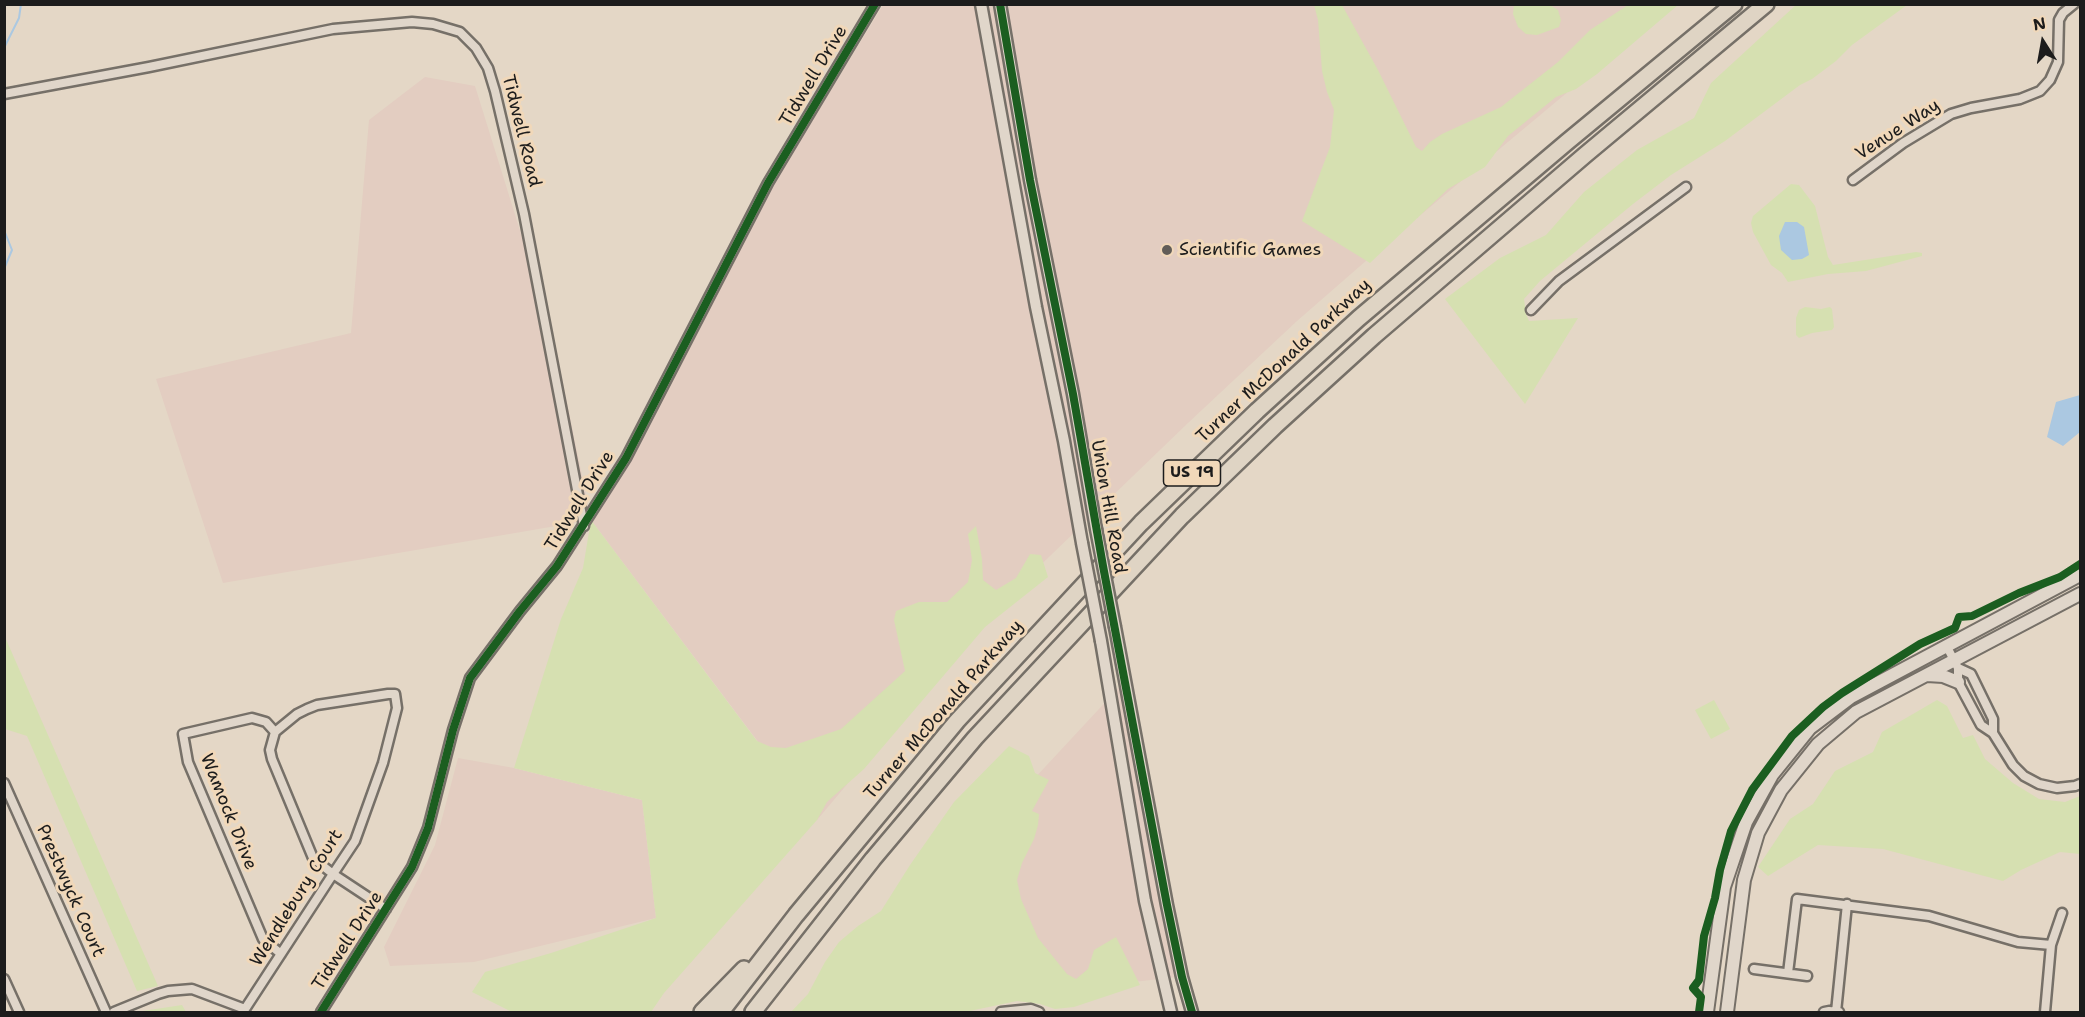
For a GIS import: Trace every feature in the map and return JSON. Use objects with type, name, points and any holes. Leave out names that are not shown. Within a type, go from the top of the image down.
[{"type":"highway","name":"Turner McDonald Parkway","points":[[721,1012],[796,915],[916,770],[993,681],[1141,523],[1313,358],[1405,277],[1734,4]]},
{"type":"highway","name":"US 19","points":[[753,1012],[940,778],[1010,698],[1152,546],[1330,375],[1417,298],[1766,4]]},
{"type":"highway","points":[[702,1012],[796,915]]},
{"type":"highway","points":[[763,1012],[807,942]]},
{"type":"main road","points":[[1707,1012],[1724,887],[1746,822],[1772,775],[1810,728],[1851,697],[2080,575]]},
{"type":"main road","points":[[1727,1012],[1744,880],[1758,833],[1781,790],[1818,744],[1857,712],[1926,675],[1956,664],[2080,594]]},
{"type":"main road","points":[[1926,675],[1942,676],[1958,682]]},
{"type":"street","name":"Tidwell Drive","points":[[321,1012],[412,867],[428,828],[453,730],[470,678],[519,610],[557,566],[626,458],[768,183],[875,4]]},
{"type":"street","name":"Union Hill Road","points":[[981,4],[1034,296],[1064,441],[1101,641],[1145,901],[1171,1012]]},
{"type":"street","name":"Union Hill Road","points":[[1000,4],[1030,180],[1073,394],[1096,529],[1167,905],[1192,1012]]},
{"type":"street","name":"Venue Way","points":[[1853,180],[1903,143],[1951,114],[2031,96],[2040,91],[2050,80],[2058,62],[2059,20],[2062,13],[2074,4]]},
{"type":"street","name":"Tidwell Road","points":[[4,94],[333,29],[412,22],[433,24],[460,32],[476,48],[488,68],[495,91],[524,214],[584,526]]},
{"type":"street","points":[[1531,310],[1559,282],[1686,187]]},
{"type":"street","points":[[1946,645],[1956,664],[1958,682],[1981,725],[1992,733],[2013,765],[2024,776],[2039,784],[2057,788],[2080,784]]},
{"type":"street","points":[[1956,664],[1971,674],[1993,719],[1992,733]]},
{"type":"street","name":"Wendlebury Court","points":[[245,1011],[355,841],[383,764],[397,708],[395,694],[317,705],[297,714],[275,732]]},
{"type":"street","name":"Wamock Drive","points":[[275,732],[267,722],[252,718],[183,734],[188,762],[263,939],[281,954]]},
{"type":"street","points":[[275,732],[270,750],[272,759],[313,858],[386,909]]},
{"type":"street","name":"Prestwyck Court","points":[[4,783],[106,1012]]},
{"type":"street","points":[[1788,973],[1797,899],[1929,916],[2018,942],[2051,945]]},
{"type":"street","points":[[1824,1012],[1838,1012],[1847,904]]},
{"type":"street","points":[[2045,1012],[2051,945],[2062,913]]},
{"type":"street","points":[[1754,969],[1807,976]]},
{"type":"street","points":[[4,979],[19,1012]]},
{"type":"street","points":[[114,1012],[168,991],[192,989],[245,1011]]},
{"type":"street","points":[[1001,1012],[1031,1009],[1039,1012]]},
{"type":"shaded area","points":[[883,5],[1672,5],[1375,253],[1297,321],[1188,423],[995,609],[817,820],[591,520],[223,583],[156,379],[351,333],[369,120],[425,77],[475,86],[554,340],[591,519],[737,244]]},
{"type":"shaded area","points":[[1125,681],[1176,977],[1040,993],[966,852]]},
{"type":"shaded area","points":[[458,758],[514,768],[642,800],[656,918],[474,962],[390,966],[384,947],[435,845]]},
{"type":"green space","points":[[1797,4],[1907,5],[1852,45],[1836,61],[1812,79],[1800,85],[1725,141],[1671,175],[1540,281],[1524,299],[1529,321],[1578,318],[1525,404],[1445,299],[1500,258],[1546,235],[1584,192],[1637,150],[1694,118],[1711,83]]},
{"type":"green space","points":[[1314,5],[1342,5],[1378,70],[1416,147],[1422,151],[1442,134],[1501,107],[1558,62],[1590,30],[1628,5],[1678,5],[1597,74],[1576,89],[1556,97],[1508,136],[1485,167],[1448,189],[1370,263],[1302,221],[1330,147],[1334,110],[1322,71],[1318,20]]},
{"type":"green space","points":[[1514,5],[1550,5],[1558,10],[1561,20],[1559,27],[1537,35],[1526,34],[1518,27],[1513,14]]},
{"type":"green space","points":[[1791,184],[1799,185],[1815,206],[1828,257],[1833,265],[1916,252],[1922,253],[1922,256],[1866,271],[1828,274],[1788,282],[1782,273],[1771,265],[1753,232],[1751,223],[1753,216]]},
{"type":"green space","points":[[1805,307],[1821,309],[1830,307],[1834,327],[1832,330],[1799,338],[1796,335],[1796,318],[1799,310]]},
{"type":"green space","points":[[591,520],[757,741],[771,747],[786,748],[841,729],[905,671],[894,620],[896,611],[919,602],[947,602],[968,582],[972,560],[968,534],[976,526],[983,580],[996,590],[1016,578],[1030,554],[1041,555],[1048,577],[985,627],[864,769],[827,802],[817,820],[664,993],[651,1012],[512,1012],[472,992],[485,972],[656,918],[642,800],[514,768],[561,619],[583,568]]},
{"type":"green space","points":[[4,637],[158,986],[137,991],[27,736],[5,729]]},
{"type":"green space","points":[[1714,700],[1730,729],[1711,739],[1695,710]]},
{"type":"green space","points":[[1937,700],[1947,706],[1963,738],[1973,735],[1985,759],[2013,783],[2039,799],[2065,802],[2080,796],[2080,854],[2060,852],[2003,881],[1883,849],[1818,845],[1768,876],[1758,867],[1790,819],[1813,804],[1835,771],[1873,752],[1882,732]]},
{"type":"green space","points":[[1009,746],[1029,756],[1035,773],[1049,780],[1032,811],[1039,814],[1038,825],[1017,880],[1021,899],[1038,938],[1067,974],[1076,979],[1088,969],[1094,950],[1116,937],[1140,985],[1074,1007],[1055,1009],[1040,1004],[1017,1001],[965,1012],[791,1012],[808,994],[839,942],[881,911],[954,802]]},
{"type":"green space","points":[[182,1005],[186,1012],[136,1012]]},
{"type":"water","points":[[1785,222],[1797,222],[1804,227],[1809,255],[1802,259],[1792,260],[1781,250],[1779,236]]},
{"type":"water","points":[[2080,395],[2080,432],[2063,446],[2047,437],[2056,402]]},
{"type":"waterway","points":[[4,48],[19,18],[21,4]]},
{"type":"waterway","points":[[4,230],[12,250],[4,269]]},
{"type":"cycle path","points":[[321,1012],[412,867],[428,828],[453,730],[470,678],[557,566],[626,458],[768,183],[875,4]]},
{"type":"cycle path","points":[[1000,4],[1030,180],[1073,394],[1167,905],[1192,1012]]},
{"type":"cycle path","points":[[1699,1012],[1701,997],[1693,988],[1699,980],[1704,936],[1731,831],[1752,790],[1792,736],[1842,693],[1920,644],[1955,628],[1959,617],[1972,616],[2019,593],[2060,577],[2080,564]]},
{"type":"place","name":"Scientific Games","points":[[1167,250]]}]
